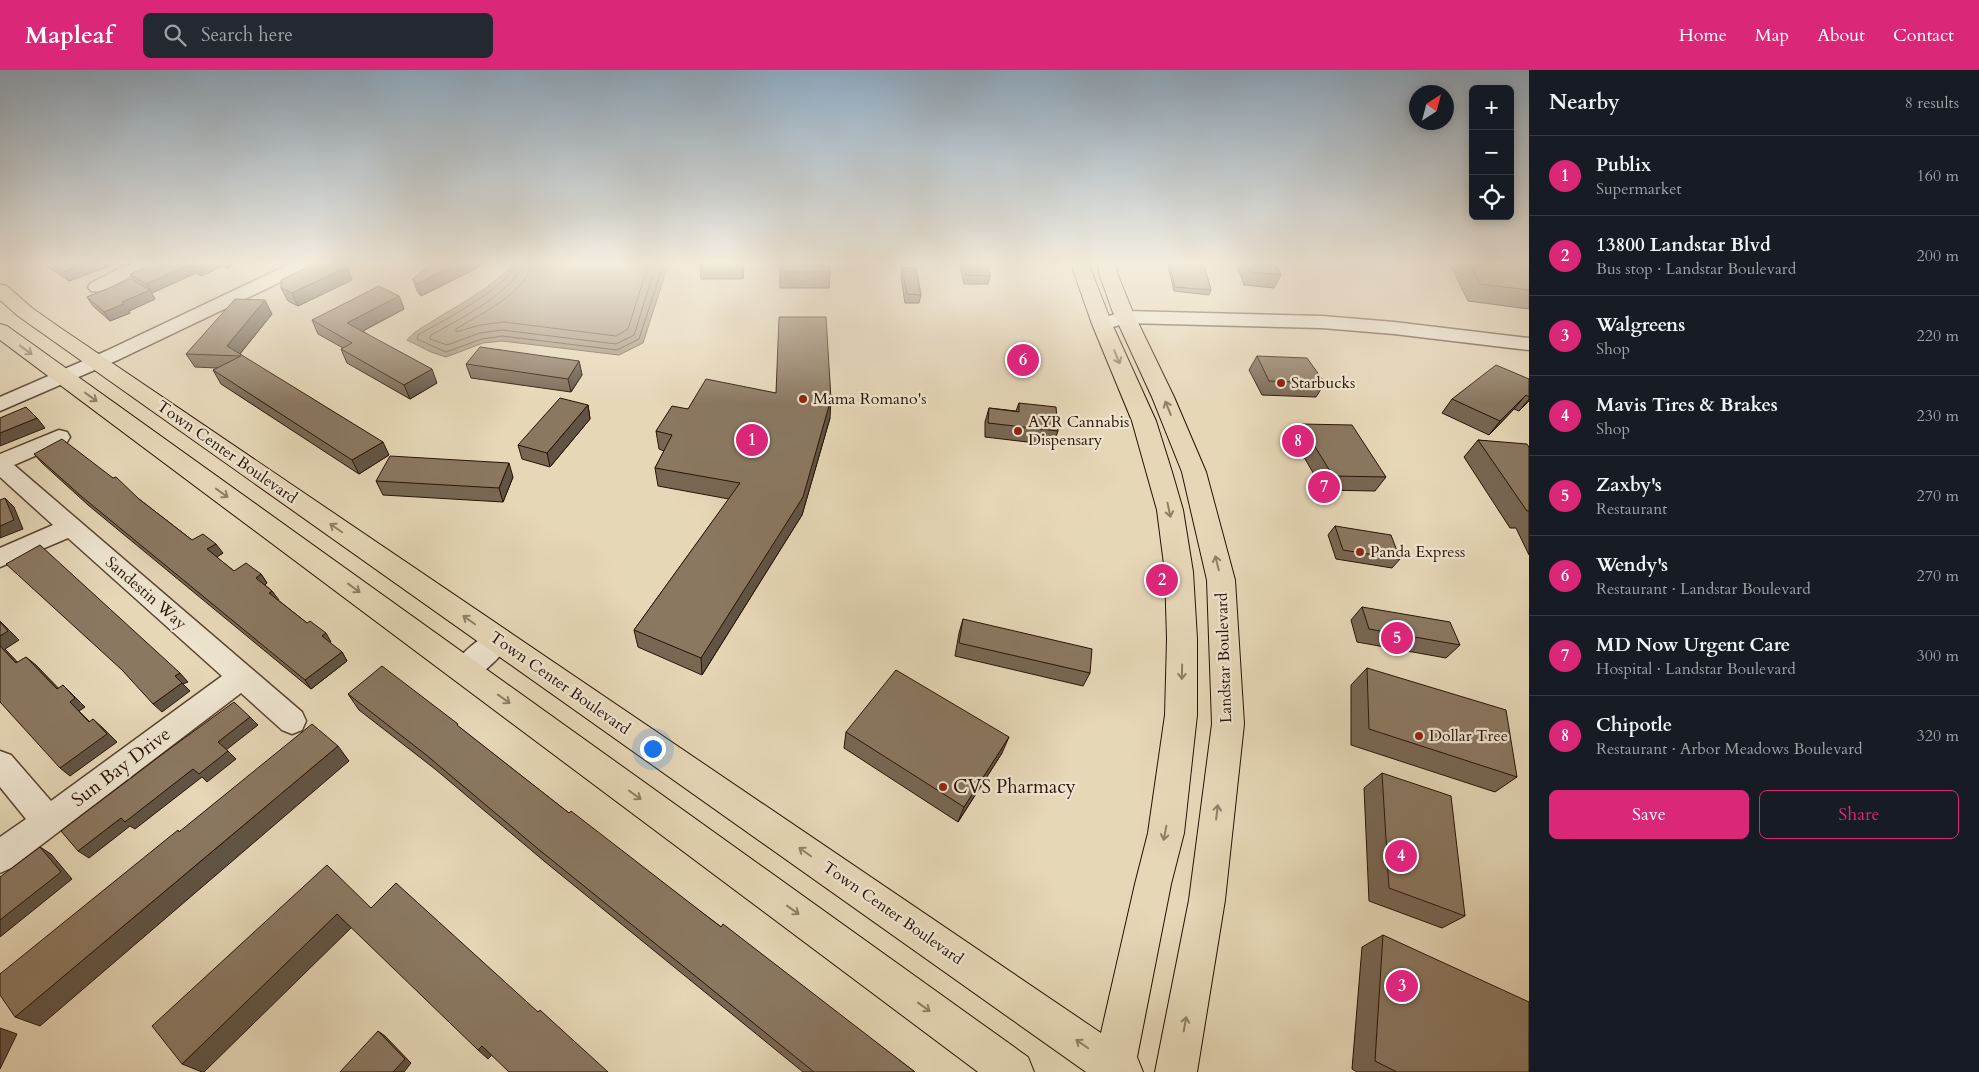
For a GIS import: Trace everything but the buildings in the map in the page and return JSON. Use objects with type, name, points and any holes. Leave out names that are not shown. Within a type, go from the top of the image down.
[{"type":"main road","name":"Town Center Boulevard","points":[[21,309],[1116,1070]]},
{"type":"main road","name":"Landstar Boulevard","points":[[1109,309],[1163,397],[1194,472],[1221,580],[1228,724],[1207,900],[1176,1072]]},
{"type":"main road","name":"Landstar Boulevard","points":[[1116,309],[1144,421],[1170,510],[1179,572],[1182,640],[1181,715],[1166,833],[1153,884],[1116,1070]]},
{"type":"main road","points":[[0,330],[1013,1072]]},
{"type":"street","points":[[91,358],[188,309]]},
{"type":"street","points":[[0,406],[58,373],[202,309]]},
{"type":"street","points":[[1120,324],[1322,322],[1394,328],[1529,344]]},
{"type":"street","points":[[1120,324],[1433,344],[1529,359]]},
{"type":"street","points":[[0,391],[58,373]]},
{"type":"street","name":"Sandestin Way","points":[[59,437],[0,464],[292,721]]},
{"type":"street","points":[[0,558],[70,527]]},
{"type":"street","points":[[465,670],[498,640]]},
{"type":"street","name":"Sun Bay Drive","points":[[0,857],[242,677]]},
{"type":"street","points":[[0,765],[48,821]]},
{"type":"water","points":[[453,309],[654,309],[643,343],[619,355],[502,341],[483,343],[446,357],[407,340],[418,330]]},
{"type":"place","name":"Wendy's","points":[[1023,360]]},
{"type":"place","name":"Starbucks","points":[[1281,383]]},
{"type":"place","name":"Mama Romano's","points":[[803,399]]},
{"type":"place","name":"AYR Cannabis Dispensary","points":[[1018,431]]},
{"type":"place","name":"Publix","points":[[752,440]]},
{"type":"place","name":"Chipotle","points":[[1298,441]]},
{"type":"place","name":"MD Now Urgent Care","points":[[1324,487]]},
{"type":"place","name":"Panda Express","points":[[1360,552]]},
{"type":"place","name":"13800 Landstar Blvd","points":[[1162,580]]},
{"type":"place","name":"Zaxby's","points":[[1397,638]]},
{"type":"place","name":"Dollar Tree","points":[[1419,736]]},
{"type":"place","name":"CVS Pharmacy","points":[[943,787]]},
{"type":"place","name":"Mavis Tires & Brakes","points":[[1401,856]]},
{"type":"place","name":"Walgreens","points":[[1402,986]]}]
